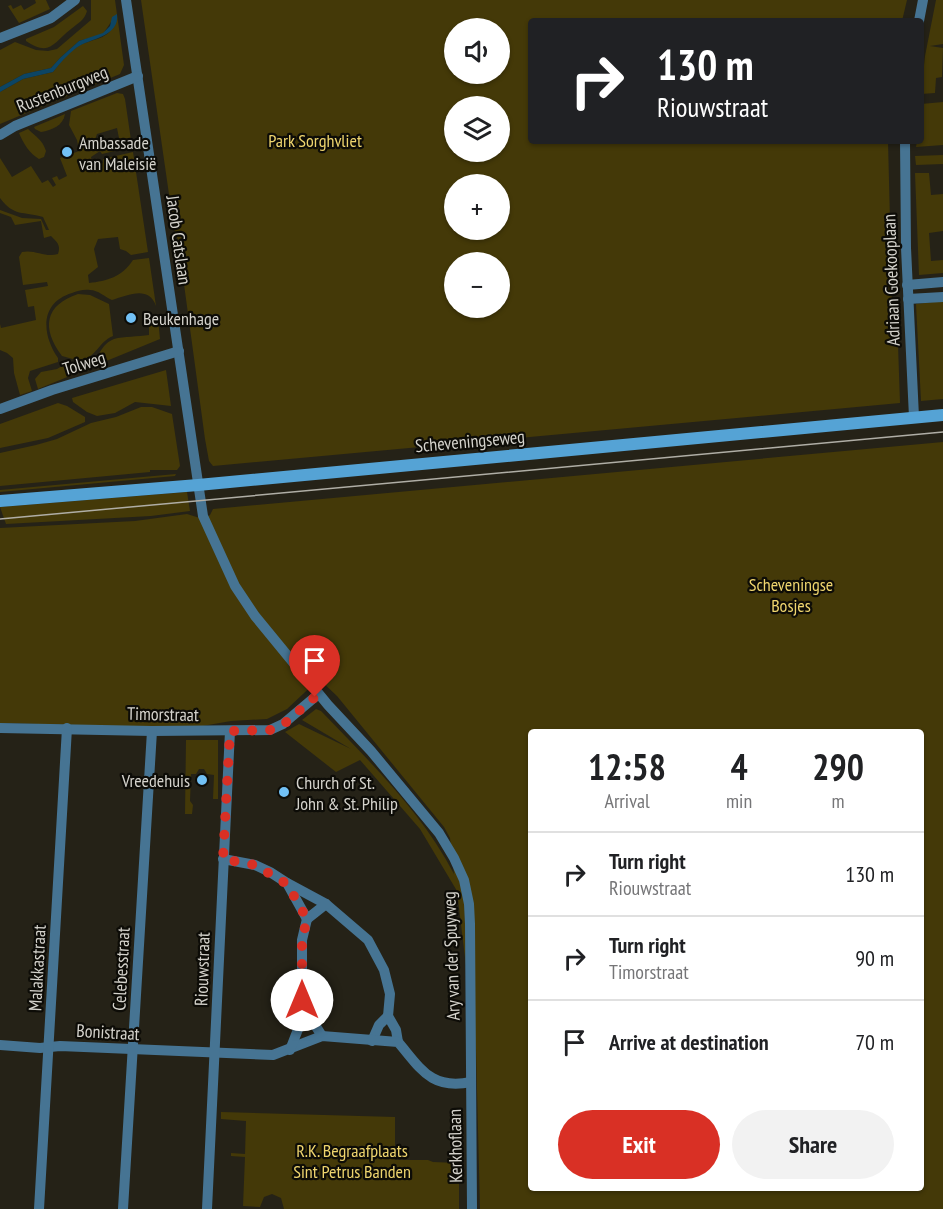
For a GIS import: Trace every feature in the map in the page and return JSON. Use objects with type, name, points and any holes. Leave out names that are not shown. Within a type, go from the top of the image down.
[{"type":"street","points":[[0,38],[51,18],[75,0]]},
{"type":"street","name":"Jacob Catslaan","points":[[126,0],[198,485]]},
{"type":"street","points":[[920,18],[923,0]]},
{"type":"street","name":"Rustenburgweg","points":[[0,135],[15,126],[138,76]]},
{"type":"street","name":"Adriaan Goekooplaan","points":[[905,144],[908,299],[914,417]]},
{"type":"street","points":[[908,285],[943,282]]},
{"type":"street","points":[[908,299],[943,297]]},
{"type":"street","name":"Tolweg","points":[[0,409],[52,390],[179,351]]},
{"type":"street","name":"Scheveningseweg","points":[[0,501],[198,485],[943,415]]},
{"type":"street","name":"Ary van der Spuyweg","points":[[198,485],[202,511],[208,526],[235,586],[255,616],[328,705],[371,751],[424,814],[454,858],[464,880],[469,904],[471,1082]]},
{"type":"street","name":"Timorstraat","points":[[0,728],[152,731],[270,730],[291,718],[315,697]]},
{"type":"street","name":"Malakkastraat","points":[[39,1209],[67,728]]},
{"type":"street","name":"Celebesstraat","points":[[123,1209],[152,731]]},
{"type":"street","name":"Riouwstraat","points":[[207,1209],[230,731]]},
{"type":"street","points":[[223,859],[255,865],[326,904],[368,940],[384,970],[390,994],[388,1016],[396,1030],[398,1042],[428,1077],[447,1083],[471,1082]]},
{"type":"street","points":[[287,884],[307,919]]},
{"type":"street","points":[[290,1050],[302,1019],[302,940],[307,919],[326,904]]},
{"type":"street","points":[[372,1041],[379,1025],[388,1016]]},
{"type":"street","points":[[302,1019],[315,1025],[322,1036],[398,1042]]},
{"type":"street","name":"Bonistraat","points":[[0,1045],[273,1055],[322,1036]]},
{"type":"street","name":"Kerkhoflaan","points":[[471,1082],[472,1209]]},
{"type":"green space","points":[[35,0],[46,0],[50,9],[19,23],[8,6],[11,5],[13,9],[21,5],[24,10],[36,3]]},
{"type":"green space","points":[[91,0],[115,0],[124,65],[120,74],[0,124],[0,92],[23,79],[53,72],[77,47],[105,36],[116,20],[111,22],[103,34],[79,41],[51,68],[24,74],[0,87],[0,50],[15,42],[36,50],[57,49],[91,20]]},
{"type":"green space","name":"Park Sorghvliet","points":[[141,0],[907,0],[903,18],[528,18],[528,144],[888,144],[892,301],[897,315],[900,403],[213,466],[209,461],[178,240],[174,229]]},
{"type":"green space","points":[[936,0],[943,0],[943,44],[930,46],[943,48],[942,77],[936,78],[935,93],[924,94],[925,56]]},
{"type":"green space","points":[[83,6],[87,11],[82,20],[51,46],[41,48],[26,41],[54,27]]},
{"type":"green space","points":[[117,93],[123,94],[132,147],[102,154],[100,151],[91,157],[92,162],[98,161],[99,164],[103,163],[103,159],[133,152],[148,252],[131,255],[120,249],[118,237],[98,239],[94,249],[98,267],[88,275],[89,283],[114,277],[129,266],[133,260],[149,258],[156,306],[148,296],[137,293],[112,300],[96,291],[85,290],[61,298],[49,312],[47,321],[49,340],[58,362],[30,371],[28,378],[32,391],[20,395],[14,373],[13,358],[0,350],[0,324],[1,328],[36,320],[34,306],[28,307],[25,290],[48,286],[47,282],[23,285],[19,257],[22,252],[58,254],[59,246],[51,236],[44,238],[41,221],[15,225],[11,217],[0,213],[0,210],[22,218],[41,219],[46,230],[49,230],[43,217],[14,211],[0,198],[0,158],[12,177],[31,166],[42,183],[48,180],[53,187],[56,185],[52,178],[57,176],[59,180],[67,176],[60,158],[65,156],[67,159],[72,157],[71,154],[79,151],[77,140],[69,125],[71,111]],"holes":[[[117,128],[120,143],[100,148],[96,137],[97,134]]]},
{"type":"green space","points":[[943,102],[943,145],[916,147],[916,144],[924,144],[924,104]]},
{"type":"green space","points":[[65,114],[62,122],[53,129],[41,132],[34,127]]},
{"type":"green space","points":[[28,129],[43,144],[46,151],[44,157],[39,159],[36,157],[23,141],[19,133]]},
{"type":"green space","points":[[943,155],[943,164],[916,165],[915,156]]},
{"type":"green space","points":[[915,173],[929,173],[931,195],[943,194],[943,231],[929,233],[931,261],[943,260],[943,273],[919,275]]},
{"type":"green space","points":[[78,294],[90,295],[109,304],[113,336],[91,356],[80,361],[62,356],[55,346],[49,327],[53,311],[59,304]]},
{"type":"green space","points":[[943,301],[943,399],[921,401],[916,304]]},
{"type":"green space","points":[[155,315],[158,319],[160,339],[38,389],[35,379],[41,372],[57,369],[67,363],[78,366],[92,363],[107,343],[114,339],[149,335],[149,326]]},
{"type":"green space","points":[[166,370],[171,406],[135,402],[115,413],[97,416],[73,402],[72,398]]},
{"type":"green space","points":[[58,403],[85,417],[85,422],[48,438],[0,448],[0,424]]},
{"type":"green space","points":[[141,407],[152,407],[172,414],[180,466],[177,470],[150,470],[150,472],[0,486],[0,453],[57,439],[91,423],[116,417]]},
{"type":"green space","name":"Scheveningse Bosjes","points":[[943,442],[943,1209],[480,1209],[476,1049],[457,891],[420,829],[360,760],[336,772],[285,732],[299,724],[351,749],[302,720],[316,709],[321,711],[411,808],[454,874],[450,838],[444,827],[337,696],[319,679],[287,709],[267,719],[231,721],[191,728],[0,723],[0,528],[135,521],[187,514],[203,519],[210,515],[213,509]]},
{"type":"green space","points":[[176,474],[175,476],[0,492],[0,490]]},
{"type":"green space","points":[[187,492],[190,511],[151,516],[6,524],[0,507]]},
{"type":"green space","points":[[186,740],[218,740],[218,799],[213,799],[214,775],[207,774],[204,769],[199,769],[196,774],[191,774],[192,814],[185,814]]},
{"type":"green space","name":"R.K. Begraafplaats Sint Petrus Banden","points":[[221,1112],[395,1117],[395,1160],[428,1160],[459,1165],[459,1209],[284,1209],[281,1198],[272,1194],[264,1197],[260,1207],[243,1206],[245,1157],[231,1156],[231,1153],[245,1154],[246,1121],[221,1119]]},
{"type":"water","points":[[117,14],[114,28],[103,36],[76,48],[53,72],[23,79],[0,92],[0,87],[24,74],[51,68],[79,41],[103,33],[110,26],[112,17]]},
{"type":"tram line","points":[[0,519],[943,432]]},
{"type":"place","name":"Ambassade van Maleisië","points":[[67,152]]},
{"type":"place","name":"Beukenhage","points":[[131,318]]},
{"type":"place","name":"Vreedehuis","points":[[202,780]]},
{"type":"place","name":"Church of St. John & St. Philip","points":[[284,792]]},
{"type":"route","points":[[302,1000],[302,940],[307,919],[287,884],[255,865],[223,859],[230,731],[270,730],[284,724],[315,697]]}]
